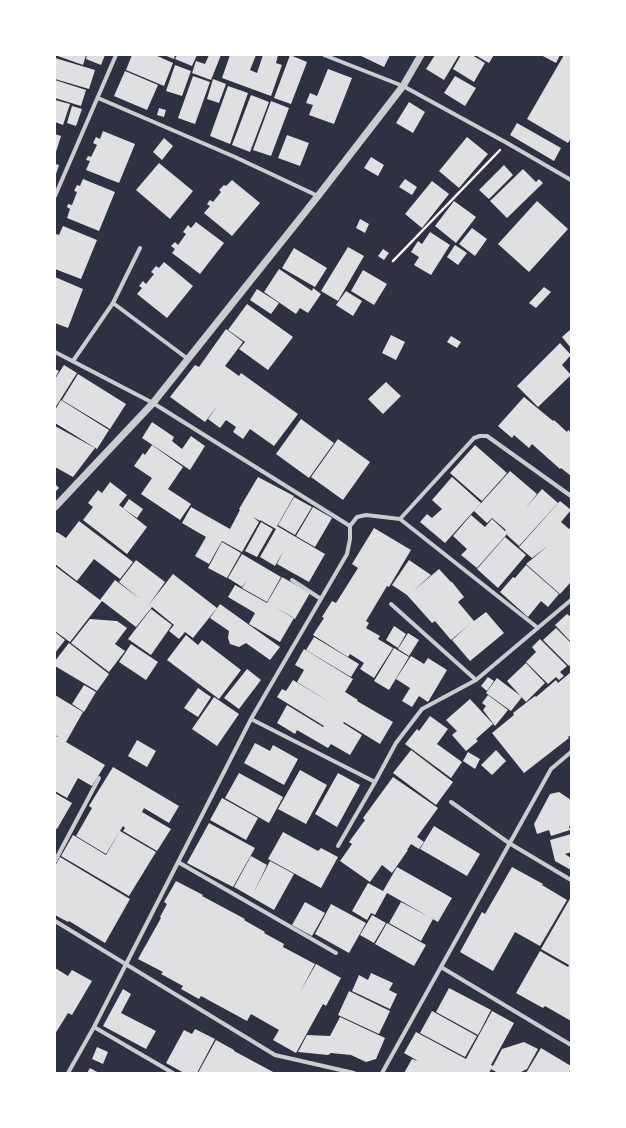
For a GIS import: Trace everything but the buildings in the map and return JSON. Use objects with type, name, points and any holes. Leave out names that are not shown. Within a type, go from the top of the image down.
[{"type":"street","points":[[55,196],[116,55]]},
{"type":"street","points":[[324,55],[403,86],[571,180]]},
{"type":"street","points":[[55,507],[153,403],[318,196],[403,86],[421,55]]},
{"type":"street","points":[[98,98],[236,156],[318,196]]},
{"type":"street","points":[[73,361],[114,303],[140,248]]},
{"type":"street","points":[[114,303],[188,359]]},
{"type":"street","points":[[55,352],[153,403],[350,526]]},
{"type":"street","points":[[400,520],[474,438],[480,436],[487,436],[571,496]]},
{"type":"street","points":[[68,1073],[94,1027],[251,719],[347,554],[350,539],[350,526],[357,517],[366,515],[400,520],[538,628]]},
{"type":"street","points":[[292,580],[321,599]]},
{"type":"street","points":[[338,846],[396,743],[422,709],[476,680],[571,600]]},
{"type":"street","points":[[391,604],[476,680]]},
{"type":"street","points":[[251,719],[375,782]]},
{"type":"street","points":[[382,1073],[551,769],[571,752]]},
{"type":"street","points":[[55,861],[99,778]]},
{"type":"street","points":[[451,802],[509,844],[571,880]]},
{"type":"street","points":[[178,862],[336,953]]},
{"type":"street","points":[[55,921],[275,1055],[343,1072],[354,1073]]},
{"type":"street","points":[[441,967],[571,1046]]},
{"type":"street","points":[[94,1027],[173,1073]]},
{"type":"path","points":[[393,261],[507,143]]}]
